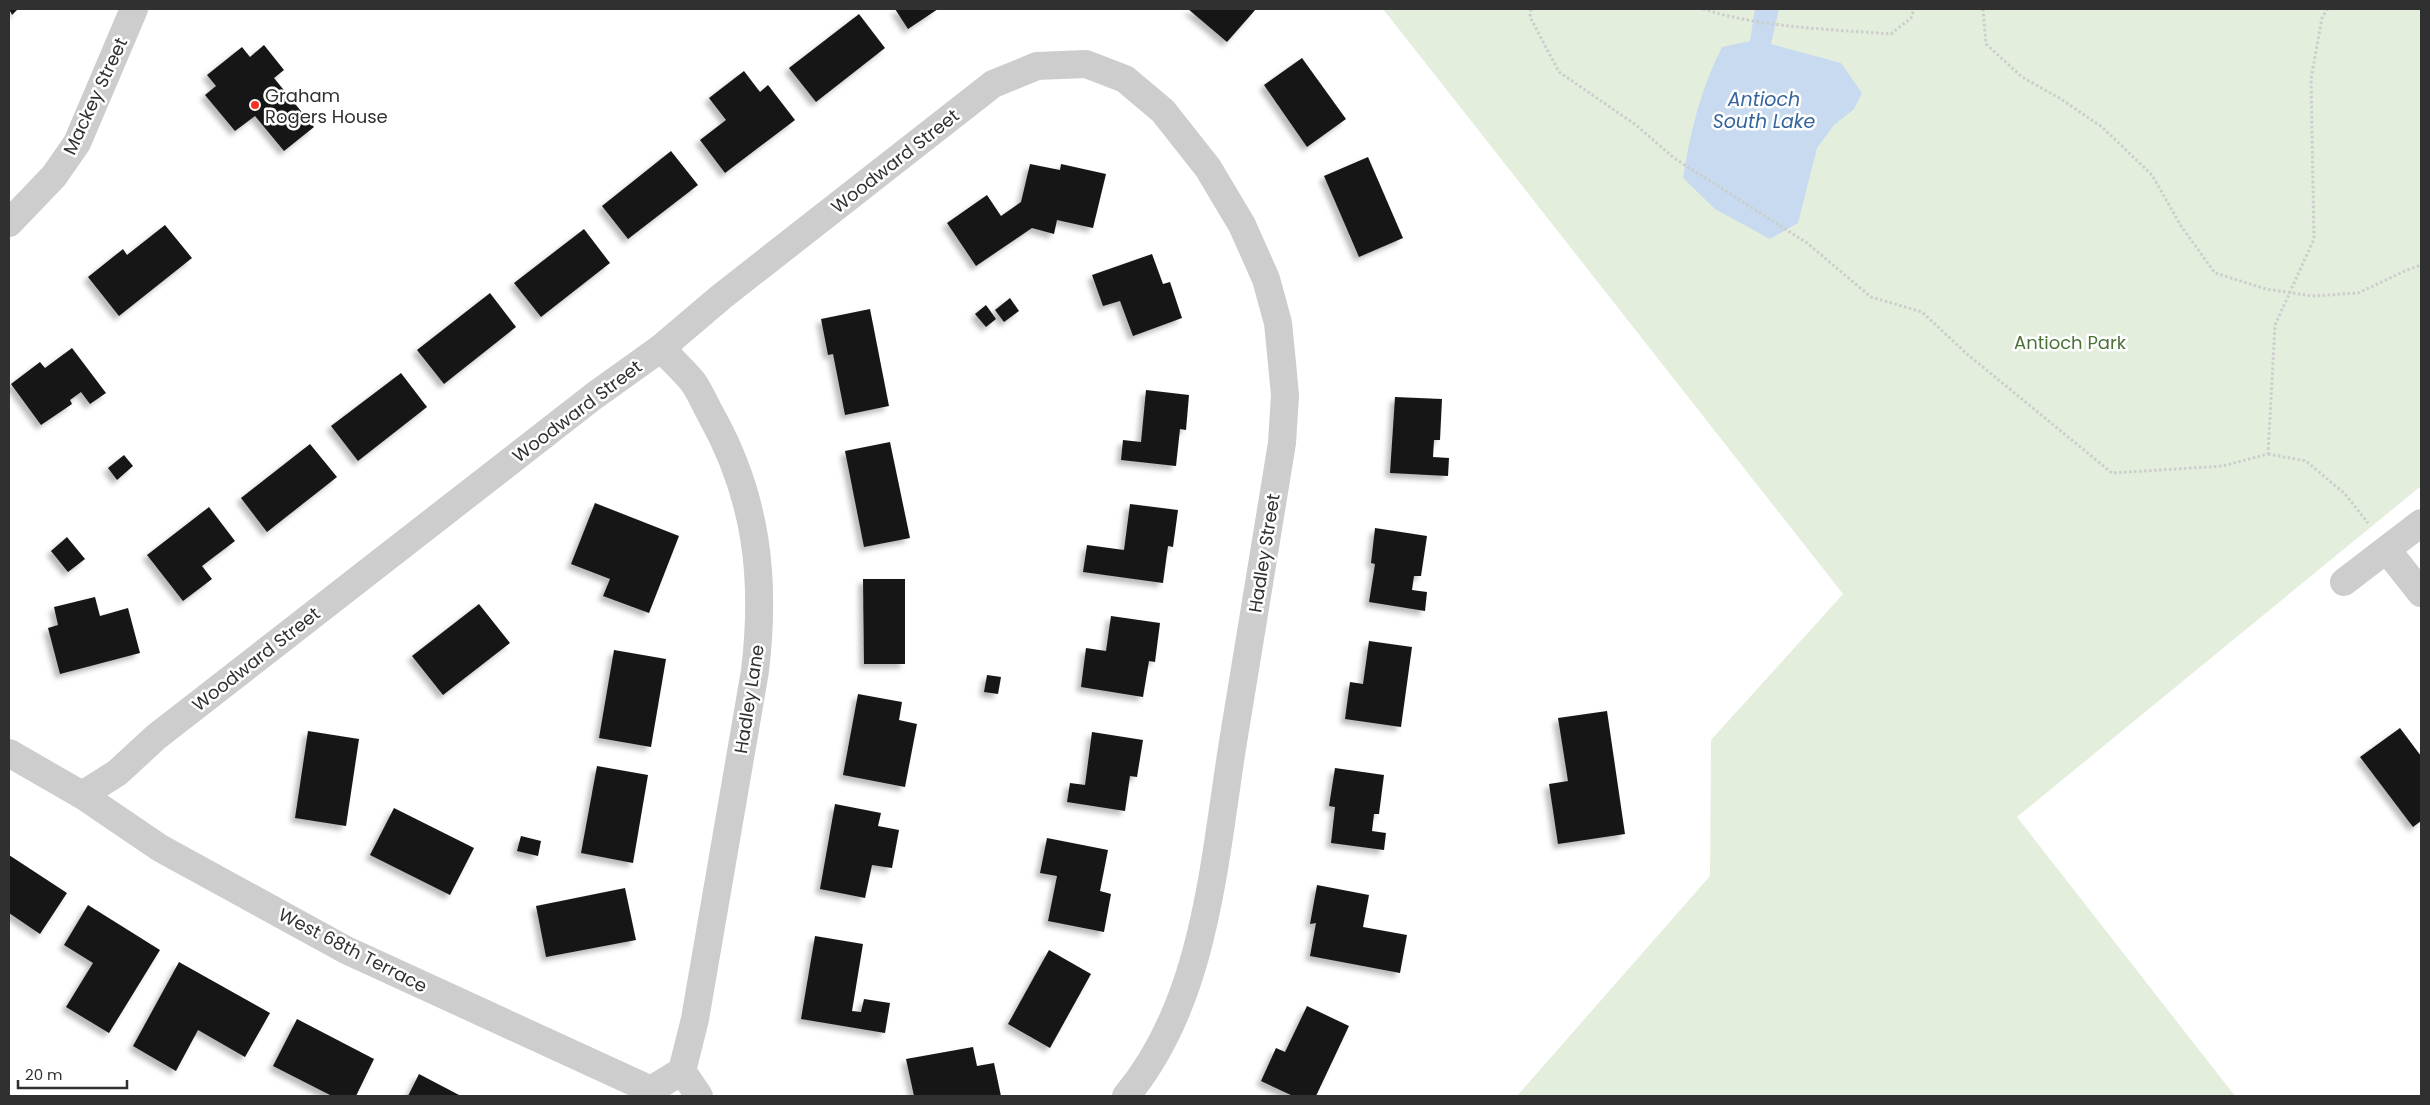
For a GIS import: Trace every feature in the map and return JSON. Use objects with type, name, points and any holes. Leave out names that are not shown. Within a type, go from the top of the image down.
[{"type":"street","name":"Mackey Street","points":[[9,223],[54,176],[77,143],[134,9]]},
{"type":"street","name":"Woodward Street","points":[[82,795],[117,772],[156,737],[594,396],[661,348],[721,297],[992,84],[1037,66],[1086,64]]},
{"type":"street","name":"Hadley Street","points":[[1086,64],[1125,79],[1163,111],[1208,168],[1242,224],[1266,279],[1278,324],[1285,395],[1282,443],[1201,940],[1172,1024],[1126,1096]]},
{"type":"street","name":"Hadley Lane","points":[[661,348],[693,383],[724,438],[750,512],[758,555],[760,626],[755,671],[695,1019],[682,1070]]},
{"type":"street","points":[[2344,582],[2421,523]]},
{"type":"street","points":[[2387,550],[2421,593]]},
{"type":"street","name":"West 68th Terrace","points":[[9,752],[82,795],[160,848],[346,950],[651,1090],[682,1070]]},
{"type":"street","points":[[682,1070],[699,1096]]},
{"type":"path","points":[[1531,9],[1530,17],[1559,72],[1636,125],[1674,158],[1806,243],[1871,297],[1922,312],[1967,354],[2112,473],[2223,466],[2268,454],[2306,461],[2345,494],[2387,550]]},
{"type":"path","points":[[1703,9],[1738,20],[1794,27],[1891,34],[1911,18],[1914,9]]},
{"type":"path","points":[[1983,9],[1986,44],[2022,78],[2061,99],[2102,127],[2152,175],[2181,226],[2215,273],[2266,289],[2312,296],[2358,293],[2421,265]]},
{"type":"path","points":[[2268,454],[2274,325],[2314,240],[2311,80],[2322,18],[2327,9]]},
{"type":"green space","name":"Antioch Park","points":[[1383,9],[2421,9],[2421,486],[2017,817],[2235,1096],[1517,1096],[1710,876],[1711,740],[1843,594]]},
{"type":"water","name":"Antioch South Lake","points":[[1755,9],[1779,9],[1771,44],[1841,63],[1862,93],[1854,109],[1834,125],[1817,148],[1798,223],[1770,239],[1715,209],[1683,178],[1697,111],[1708,78],[1722,47],[1750,41]]},
{"type":"building","points":[[9,9],[18,9],[12,15]]},
{"type":"building","points":[[895,9],[938,9],[908,29]]},
{"type":"building","points":[[1188,9],[1256,9],[1227,42]]},
{"type":"building","points":[[859,14],[885,48],[816,102],[789,68]]},
{"type":"building","name":"Graham Rogers House","points":[[264,45],[284,70],[274,78],[314,127],[284,151],[255,116],[235,131],[205,95],[216,86],[207,75],[242,47],[250,57]]},
{"type":"building","points":[[1302,58],[1346,119],[1307,147],[1264,85]]},
{"type":"building","points":[[744,71],[760,92],[768,85],[795,120],[725,173],[700,140],[726,120],[709,98]]},
{"type":"building","points":[[671,151],[698,185],[628,239],[602,206]]},
{"type":"building","points":[[1368,157],[1403,238],[1359,257],[1324,176]]},
{"type":"building","points":[[1030,164],[1060,170],[1061,164],[1106,174],[1093,228],[1057,220],[1054,234],[1032,228],[976,266],[947,223],[987,195],[1001,216],[1021,202]]},
{"type":"building","points":[[165,225],[192,258],[119,316],[88,277],[123,249],[127,255]]},
{"type":"building","points":[[584,229],[610,263],[541,317],[514,283]]},
{"type":"building","points":[[1152,254],[1163,284],[1170,282],[1182,318],[1133,336],[1120,301],[1103,306],[1092,275]]},
{"type":"building","points":[[490,293],[516,327],[444,384],[417,350]]},
{"type":"building","points":[[1010,298],[1019,311],[1004,322],[995,310]]},
{"type":"building","points":[[986,305],[996,319],[986,327],[975,314]]},
{"type":"building","points":[[870,309],[889,406],[845,415],[833,354],[828,355],[821,319]]},
{"type":"building","points":[[72,348],[106,393],[90,404],[81,392],[70,400],[72,404],[41,425],[11,384],[40,362],[45,368]]},
{"type":"building","points":[[401,373],[427,407],[358,461],[331,426]]},
{"type":"building","points":[[1146,390],[1189,395],[1186,430],[1180,429],[1176,466],[1121,460],[1123,440],[1141,442]]},
{"type":"building","points":[[1395,397],[1442,399],[1440,440],[1434,440],[1433,457],[1449,458],[1448,476],[1390,473]]},
{"type":"building","points":[[890,442],[910,538],[864,547],[845,451]]},
{"type":"building","points":[[310,444],[337,477],[267,532],[241,498]]},
{"type":"building","points":[[124,455],[133,466],[117,480],[108,468]]},
{"type":"building","points":[[595,503],[679,536],[649,613],[603,596],[610,579],[571,564]]},
{"type":"building","points":[[1130,504],[1178,510],[1173,547],[1168,546],[1163,583],[1083,572],[1087,545],[1124,550]]},
{"type":"building","points":[[209,507],[235,541],[202,566],[212,579],[183,601],[147,555]]},
{"type":"building","points":[[1375,528],[1427,536],[1421,576],[1414,576],[1412,590],[1427,592],[1425,611],[1369,602],[1375,564],[1371,563]]},
{"type":"building","points":[[67,537],[85,559],[68,572],[51,551]]},
{"type":"building","points":[[863,579],[905,579],[905,664],[864,664]]},
{"type":"building","points":[[95,597],[100,616],[128,608],[140,653],[60,674],[48,628],[58,625],[54,607]]},
{"type":"building","points":[[479,604],[510,643],[443,695],[412,656]]},
{"type":"building","points":[[1111,616],[1160,623],[1155,662],[1149,661],[1143,697],[1081,687],[1086,648],[1106,651]]},
{"type":"building","points":[[1369,641],[1412,647],[1401,727],[1345,719],[1350,682],[1363,684]]},
{"type":"building","points":[[614,650],[666,659],[651,747],[599,738]]},
{"type":"building","points":[[987,675],[1001,677],[998,694],[984,692]]},
{"type":"building","points":[[858,694],[902,702],[899,720],[917,724],[905,787],[843,775]]},
{"type":"building","points":[[1607,711],[1625,834],[1558,844],[1549,784],[1568,781],[1558,718]]},
{"type":"building","points":[[2400,728],[2421,756],[2421,821],[2413,827],[2360,757]]},
{"type":"building","points":[[308,731],[359,739],[346,826],[295,818]]},
{"type":"building","points":[[1092,732],[1143,740],[1137,777],[1130,776],[1125,811],[1067,802],[1070,783],[1085,785]]},
{"type":"building","points":[[597,766],[648,775],[633,863],[581,853]]},
{"type":"building","points":[[1335,768],[1384,775],[1379,814],[1374,814],[1372,831],[1386,833],[1384,850],[1331,843],[1335,807],[1329,806]]},
{"type":"building","points":[[835,804],[881,813],[878,826],[899,830],[892,868],[872,865],[865,898],[820,889]]},
{"type":"building","points":[[394,808],[474,848],[450,895],[370,855]]},
{"type":"building","points":[[521,836],[541,841],[538,856],[517,851]]},
{"type":"building","points":[[1047,838],[1108,850],[1100,891],[1111,894],[1104,932],[1048,921],[1057,876],[1040,873]]},
{"type":"building","points":[[9,855],[67,893],[40,934],[9,913]]},
{"type":"building","points":[[1317,885],[1369,895],[1363,927],[1407,935],[1400,973],[1310,956],[1316,923],[1310,924]]},
{"type":"building","points":[[625,888],[636,940],[546,957],[536,906]]},
{"type":"building","points":[[88,905],[160,950],[109,1033],[66,1007],[93,963],[64,945]]},
{"type":"building","points":[[815,936],[863,944],[852,1011],[861,1012],[864,999],[890,1003],[885,1033],[801,1019]]},
{"type":"building","points":[[1049,950],[1091,974],[1050,1048],[1008,1024]]},
{"type":"building","points":[[179,962],[270,1013],[245,1057],[198,1030],[176,1071],[133,1046]]},
{"type":"building","points":[[1307,1006],[1349,1026],[1316,1096],[1293,1096],[1261,1081],[1276,1048],[1285,1052]]},
{"type":"building","points":[[297,1019],[374,1059],[356,1096],[332,1096],[273,1066]]},
{"type":"building","points":[[973,1047],[977,1066],[994,1063],[1001,1096],[914,1096],[906,1059]]},
{"type":"building","points":[[419,1074],[461,1096],[408,1096]]},
{"type":"place","name":"Graham Rogers House","points":[[255,105]]}]
